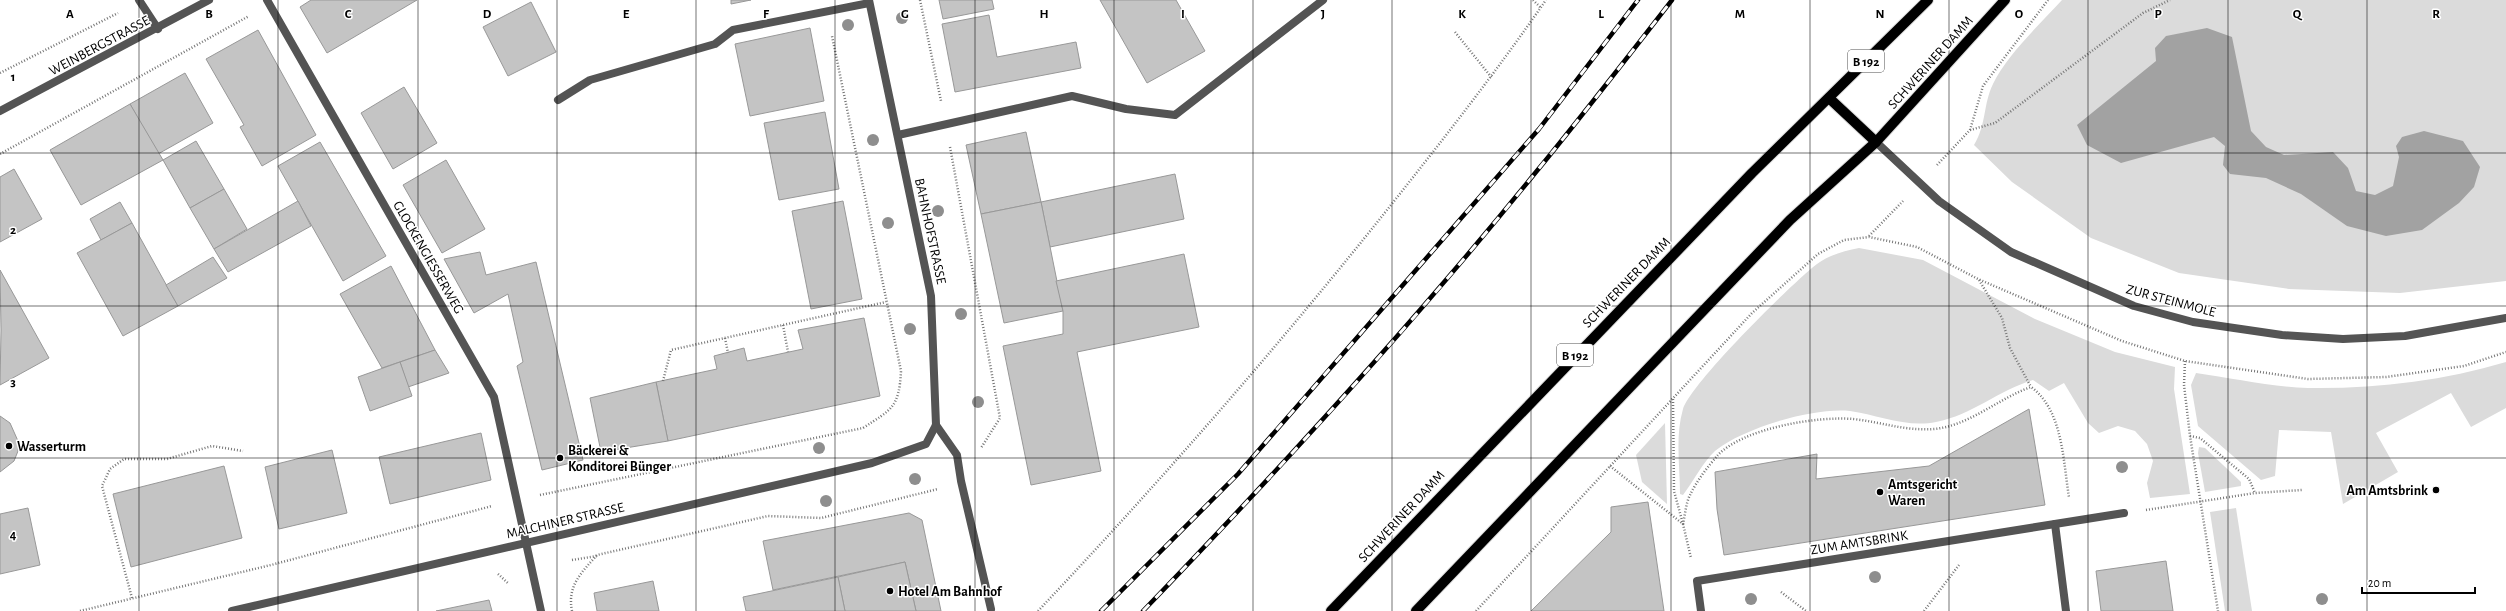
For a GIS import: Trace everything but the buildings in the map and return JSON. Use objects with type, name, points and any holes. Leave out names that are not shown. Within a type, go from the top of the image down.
[{"type":"main road","name":"SCHWERINER DAMM","points":[[1331,611],[1735,190],[1928,0]]},
{"type":"main road","name":"SCHWERINER DAMM","points":[[1416,611],[1790,220],[1876,142],[2005,0]]},
{"type":"main road","points":[[1829,98],[1876,142]]},
{"type":"street","name":"WEINBERGSTRASSE","points":[[0,111],[158,29],[209,0]]},
{"type":"street","points":[[898,135],[1072,96],[1126,109],[1175,114],[1323,0]]},
{"type":"street","points":[[139,1],[158,29]]},
{"type":"street","points":[[558,100],[590,80],[715,44],[732,30],[869,1]]},
{"type":"street","name":"BAHNHOFSTRASSE","points":[[869,1],[931,296],[936,425],[926,444],[903,452]]},
{"type":"street","name":"GLOCKENGIESSERWEG","points":[[268,2],[494,397],[541,611]]},
{"type":"street","name":"ZUR STEINMOLE","points":[[1876,142],[1939,201],[2011,252],[2134,306],[2193,322],[2282,335],[2343,339],[2405,336],[2506,318]]},
{"type":"street","points":[[936,425],[957,455],[961,481],[991,609]]},
{"type":"street","name":"MALCHINER STRASSE","points":[[232,611],[872,463],[903,452]]},
{"type":"street","name":"ZUM AMTSBRINK","points":[[1697,581],[2124,513]]},
{"type":"street","points":[[2055,524],[2066,611]]},
{"type":"street","points":[[1697,581],[1701,611]]},
{"type":"path","points":[[572,611],[569,598],[580,574],[597,555],[768,516],[820,518],[940,489],[961,481],[1000,418],[946,124],[920,0]]},
{"type":"path","points":[[1533,0],[1541,8]]},
{"type":"path","points":[[1038,611],[1131,512],[1297,322],[1492,78],[1546,0]]},
{"type":"path","points":[[1869,237],[1970,130],[1983,86],[2048,0]]},
{"type":"path","points":[[1970,130],[1995,123],[2143,12],[2170,0]]},
{"type":"path","points":[[0,74],[139,1]]},
{"type":"path","points":[[0,154],[268,2]]},
{"type":"path","points":[[80,611],[270,565],[517,499],[863,428],[893,408],[900,393],[901,372],[827,11]]},
{"type":"path","points":[[1455,32],[1492,78]]},
{"type":"path","points":[[1476,611],[1752,314],[1818,254],[1844,240],[1869,237],[1917,247],[1978,279],[2122,341],[2185,361],[2308,379],[2386,376],[2464,366],[2506,352]]},
{"type":"path","points":[[1978,279],[2002,318],[2010,348],[2031,387],[2042,394],[2057,426],[2073,521]]},
{"type":"path","points":[[663,381],[671,350],[886,302]]},
{"type":"path","points":[[783,325],[788,352]]},
{"type":"path","points":[[725,338],[728,352]]},
{"type":"path","points":[[2185,361],[2184,385],[2190,436],[2218,611]]},
{"type":"path","points":[[1683,524],[1690,495],[1718,455],[1741,439],[1800,420],[1853,419],[1902,429],[1936,429],[1966,420],[2014,393],[2031,387]]},
{"type":"path","points":[[1672,399],[1674,491],[1697,581]]},
{"type":"path","points":[[2190,436],[2200,438],[2249,479],[2255,493]]},
{"type":"path","points":[[132,598],[102,486],[110,469],[124,459],[168,459],[212,446],[243,452]]},
{"type":"path","points":[[1610,466],[1683,524]]},
{"type":"path","points":[[2124,513],[2255,493],[2302,490]]},
{"type":"path","points":[[1924,611],[1981,536]]},
{"type":"path","points":[[496,572],[512,587]]},
{"type":"shaded area","points":[[2062,0],[2506,0],[2506,281],[2400,293],[2289,289],[2179,273],[2091,238],[2012,182],[1974,145],[1981,129],[1990,91],[1999,73],[2024,40]]},
{"type":"shaded area","points":[[2207,28],[2232,37],[2251,131],[2266,147],[2284,155],[2333,152],[2348,168],[2356,191],[2375,195],[2393,186],[2399,157],[2396,146],[2402,137],[2424,131],[2463,141],[2480,167],[2474,187],[2459,203],[2422,230],[2386,236],[2347,226],[2301,194],[2266,178],[2230,174],[2223,165],[2225,146],[2214,137],[2121,163],[2087,145],[2077,125],[2156,61],[2155,48],[2166,36]]},
{"type":"shaded area","points":[[1859,248],[1923,260],[2035,319],[2115,352],[2175,367],[2174,389],[2190,494],[2150,498],[2147,483],[2153,461],[2147,444],[2135,431],[2118,426],[2099,433],[2088,423],[2064,383],[2049,391],[2033,380],[2021,384],[1962,414],[1936,422],[1903,422],[1850,411],[1835,411],[1818,412],[1799,416],[1761,427],[1743,434],[1715,451],[1702,466],[1683,495],[1680,494],[1678,452],[1679,430],[1683,409],[1690,396],[1743,334],[1804,275],[1827,258],[1842,252]]},
{"type":"shaded area","points":[[2506,362],[2506,408],[2471,427],[2451,393],[2376,433],[2398,472],[2343,504],[2331,432],[2279,430],[2275,476],[2261,480],[2198,426],[2191,385],[2196,373],[2294,387],[2358,387],[2433,379],[2482,369]]},
{"type":"shaded area","points":[[1665,423],[1667,504],[1642,482],[1636,455]]},
{"type":"shaded area","points":[[2199,447],[2205,448],[2241,482],[2241,486],[2205,492],[2198,453]]},
{"type":"shaded area","points":[[2236,508],[2252,611],[2225,611],[2210,512]]},
{"type":"railway","points":[[1101,611],[1238,474],[1539,129],[1638,0]]},
{"type":"railway","points":[[1143,611],[1244,504],[1393,341],[1489,229],[1553,151],[1672,0]]},
{"type":"place","name":"Wasserturm","points":[[9,446]]},
{"type":"place","name":"Bäckerei & Konditorei Bünger","points":[[560,458]]},
{"type":"place","name":"Am Amtsbrink","points":[[2436,490]]},
{"type":"place","name":"Amtsgericht Waren","points":[[1880,492]]},
{"type":"place","name":"Hotel Am Bahnhof","points":[[890,591]]}]
